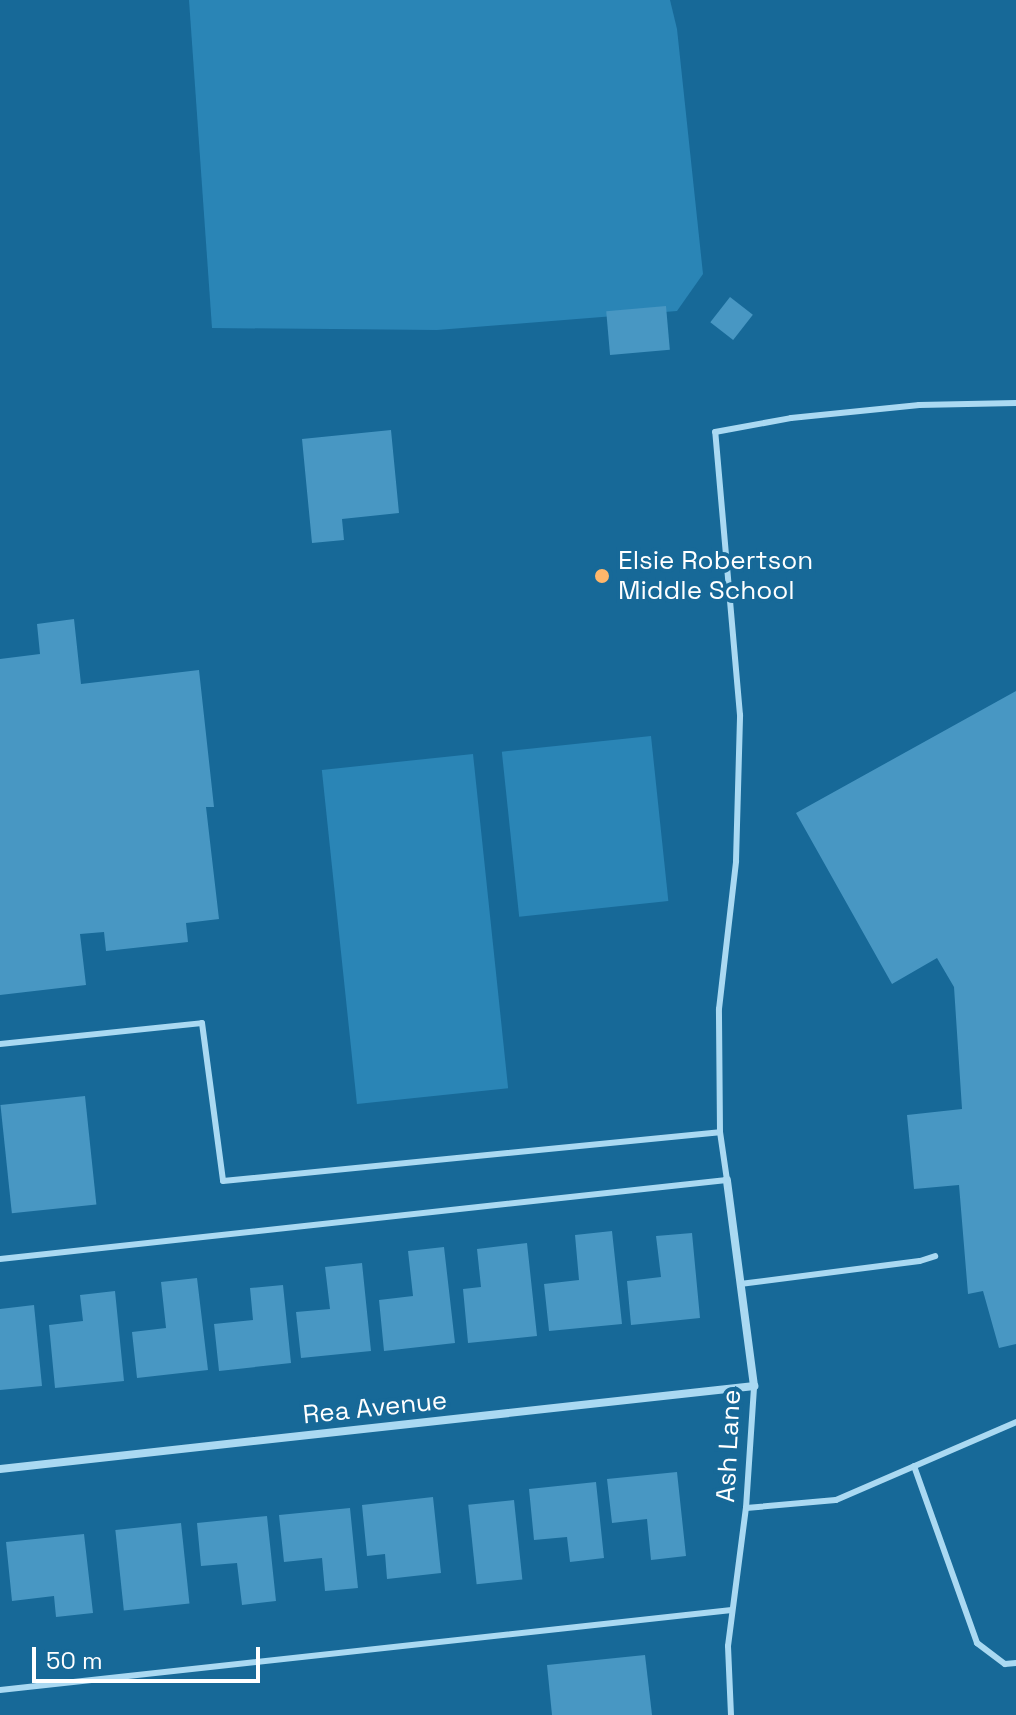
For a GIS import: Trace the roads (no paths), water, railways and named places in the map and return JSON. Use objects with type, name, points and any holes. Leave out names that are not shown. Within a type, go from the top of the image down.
[{"type":"street","name":"Ash Lane","points":[[727,1180],[754,1386]]},
{"type":"street","name":"Rea Avenue","points":[[0,1469],[754,1386]]},
{"type":"lane","points":[[0,1259],[727,1180],[720,1132],[719,1009],[736,861],[740,715],[715,432],[791,418],[890,408],[1016,403]]},
{"type":"lane","points":[[0,1044],[202,1023],[223,1181],[720,1132]]},
{"type":"lane","points":[[740,1284],[920,1261],[935,1256]]},
{"type":"lane","name":"Ash Lane","points":[[731,1715],[728,1646],[746,1508],[754,1386]]},
{"type":"lane","points":[[746,1508],[836,1500],[1016,1422]]},
{"type":"lane","points":[[914,1466],[977,1643],[1005,1664],[1016,1663]]},
{"type":"lane","points":[[0,1690],[732,1610]]},
{"type":"place","name":"Elsie Robertson Middle School","points":[[602,576]]}]
